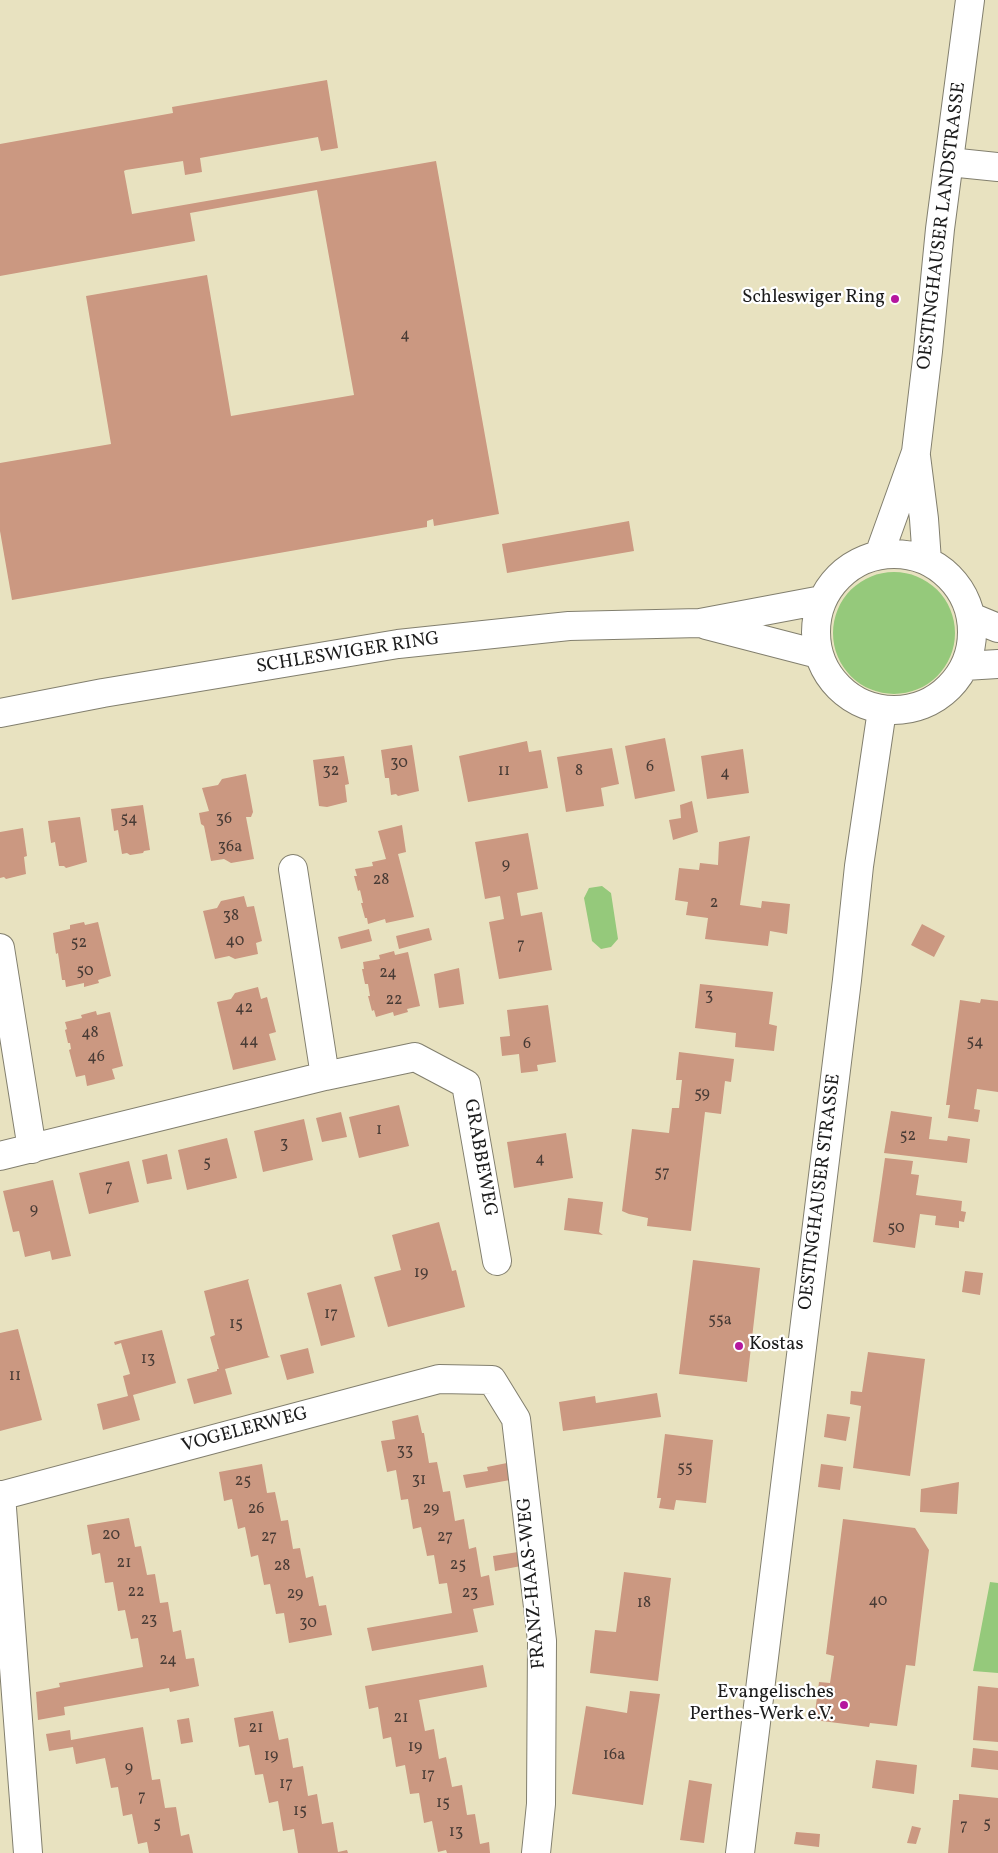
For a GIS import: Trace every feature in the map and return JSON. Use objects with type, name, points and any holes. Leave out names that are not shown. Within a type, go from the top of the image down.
[{"type":"street","name":"OESTINGHAUSER LANDSTRASSE","points":[[879,555],[916,452],[949,162],[970,0]]},
{"type":"street","points":[[949,162],[998,166]]},
{"type":"street","name":"OESTINGHAUSER LANDSTRASSE","points":[[916,452],[927,561]]},
{"type":"street","points":[[904,554],[927,561],[948,575],[963,594],[971,617],[972,641],[965,666],[952,686],[931,701],[908,709],[882,710],[854,700],[832,680],[818,654],[816,625],[822,600],[835,579],[855,564],[879,555],[904,554]]},
{"type":"street","name":"SCHLESWIGER RING","points":[[0,713],[102,693],[398,644],[569,626],[700,623],[822,600]]},
{"type":"street","points":[[971,617],[998,628]]},
{"type":"street","name":"SCHLESWIGER RING","points":[[700,623],[773,644],[818,654]]},
{"type":"street","points":[[965,666],[998,664]]},
{"type":"street","name":"OESTINGHAUSER STRASSE","points":[[740,1853],[860,866],[882,710]]},
{"type":"street","points":[[293,869],[325,1076]]},
{"type":"street","points":[[0,948],[32,1149]]},
{"type":"street","name":"GRABBEWEG","points":[[0,1156],[325,1076],[415,1057],[466,1084],[498,1262]]},
{"type":"street","name":"VOGELERWEG","points":[[0,1495],[439,1379],[492,1380]]},
{"type":"street","name":"FRANZ-HAAS-WEG","points":[[492,1380],[516,1419],[542,1641],[541,1804],[536,1853]]},
{"type":"street","points":[[0,1495],[28,1853]]},
{"type":"green space","points":[[894,572],[906,573],[917,577],[928,582],[937,590],[945,599],[950,610],[954,621],[954,645],[950,656],[945,667],[937,676],[928,684],[917,689],[906,693],[894,694],[882,693],[871,689],[860,684],[851,676],[843,667],[838,656],[834,645],[833,633],[834,621],[838,610],[843,599],[851,590],[860,582],[871,577],[882,573]]},
{"type":"green space","points":[[602,886],[611,893],[618,939],[611,947],[601,949],[592,941],[584,898],[589,888]]},
{"type":"green space","points":[[990,1582],[998,1583],[998,1673],[973,1671]]},
{"type":"building","points":[[327,80],[338,148],[321,151],[318,137],[200,158],[202,172],[185,175],[183,161],[126,170],[124,171],[132,214],[436,161],[499,514],[434,526],[433,519],[427,521],[427,527],[12,600],[0,531],[0,463],[111,444],[86,296],[207,275],[231,416],[354,395],[317,190],[190,213],[195,241],[0,276],[0,144],[173,113],[172,107]]},
{"type":"building","points":[[629,521],[634,551],[507,573],[502,544]]},
{"type":"building","points":[[665,738],[675,791],[635,799],[625,746]]},
{"type":"building","points":[[527,741],[529,752],[541,750],[548,788],[468,802],[459,756]]},
{"type":"building","points":[[412,745],[419,791],[398,796],[396,794],[391,795],[389,778],[385,778],[381,750]]},
{"type":"building","points":[[612,748],[619,784],[601,788],[604,806],[566,812],[557,757]]},
{"type":"building","points":[[743,749],[749,793],[707,799],[701,756]]},
{"type":"building","points":[[344,756],[349,784],[345,785],[347,802],[327,807],[319,806],[313,760]]},
{"type":"building","points":[[246,774],[253,812],[251,817],[246,817],[254,859],[231,863],[224,859],[211,861],[204,826],[201,824],[199,813],[209,811],[202,788],[218,785],[222,779]]},
{"type":"building","points":[[692,801],[698,832],[673,840],[669,820],[681,818],[680,805]]},
{"type":"building","points":[[143,805],[150,850],[130,855],[127,853],[122,854],[118,830],[114,831],[111,809]]},
{"type":"building","points":[[80,817],[87,862],[66,868],[59,866],[55,842],[51,843],[48,821]]},
{"type":"building","points":[[402,825],[406,852],[398,854],[414,917],[386,923],[385,919],[368,924],[361,903],[363,903],[360,890],[358,891],[354,876],[357,876],[355,869],[373,866],[372,862],[386,859],[378,831]]},
{"type":"building","points":[[23,828],[27,856],[24,857],[26,874],[6,879],[4,877],[0,878],[0,832]]},
{"type":"building","points":[[528,833],[538,889],[517,893],[521,916],[542,912],[552,970],[499,979],[489,922],[504,919],[500,896],[485,899],[475,842]]},
{"type":"building","points":[[750,836],[740,905],[761,908],[762,901],[790,904],[787,934],[770,931],[768,946],[705,939],[708,918],[686,915],[688,902],[675,900],[679,868],[699,870],[700,863],[718,865],[719,842]]},
{"type":"building","points":[[244,896],[247,907],[254,906],[262,941],[256,943],[258,954],[235,959],[229,956],[215,959],[203,911],[217,908],[221,901]]},
{"type":"building","points":[[84,922],[85,925],[98,922],[111,976],[98,980],[99,983],[84,987],[84,983],[66,987],[65,980],[62,980],[53,933],[70,929],[70,925]]},
{"type":"building","points":[[922,924],[945,936],[934,957],[911,945]]},
{"type":"building","points":[[429,928],[432,940],[399,949],[396,936]]},
{"type":"building","points":[[369,929],[372,941],[341,949],[338,937]]},
{"type":"building","points":[[394,951],[395,955],[408,952],[420,1006],[407,1009],[408,1012],[394,1016],[393,1012],[376,1017],[374,1010],[372,1011],[368,996],[370,996],[368,984],[365,984],[362,969],[364,969],[363,962],[380,959],[379,955]]},
{"type":"building","points":[[459,968],[464,1004],[439,1008],[434,974]]},
{"type":"building","points":[[700,984],[773,992],[769,1024],[777,1026],[774,1051],[735,1047],[736,1033],[695,1028]]},
{"type":"building","points":[[258,987],[261,999],[267,997],[276,1032],[269,1034],[276,1060],[233,1070],[217,1002],[231,999],[235,993]]},
{"type":"building","points":[[981,999],[998,1001],[998,1092],[977,1089],[974,1109],[980,1110],[978,1122],[948,1118],[950,1105],[946,1105],[960,1000],[980,1003]]},
{"type":"building","points":[[548,1005],[556,1062],[537,1065],[538,1071],[521,1073],[519,1054],[502,1056],[500,1037],[510,1036],[507,1010]]},
{"type":"building","points":[[96,1011],[97,1015],[110,1012],[123,1066],[112,1069],[115,1079],[87,1086],[85,1075],[76,1077],[69,1050],[71,1049],[70,1043],[68,1043],[65,1030],[67,1029],[65,1022],[82,1018],[81,1015]]},
{"type":"building","points":[[679,1052],[734,1059],[731,1082],[725,1081],[721,1114],[705,1112],[691,1231],[647,1226],[648,1218],[622,1211],[632,1129],[669,1133],[672,1108],[679,1108],[682,1080],[676,1080]]},
{"type":"building","points":[[399,1105],[409,1146],[359,1158],[349,1117]]},
{"type":"building","points":[[891,1111],[932,1117],[929,1139],[947,1141],[948,1136],[970,1139],[967,1163],[884,1153]]},
{"type":"building","points":[[341,1112],[347,1137],[322,1142],[316,1118]]},
{"type":"building","points":[[304,1119],[313,1160],[263,1172],[254,1131]]},
{"type":"building","points":[[566,1133],[573,1178],[514,1188],[507,1142]]},
{"type":"building","points":[[227,1138],[237,1178],[187,1190],[178,1150]]},
{"type":"building","points":[[167,1154],[172,1179],[147,1184],[142,1160]]},
{"type":"building","points":[[885,1158],[913,1161],[911,1174],[919,1175],[916,1195],[962,1201],[961,1211],[966,1212],[964,1222],[959,1221],[959,1228],[935,1225],[936,1216],[920,1214],[915,1248],[873,1242]]},
{"type":"building","points":[[129,1161],[139,1202],[89,1214],[79,1173]]},
{"type":"building","points":[[53,1180],[71,1256],[52,1260],[50,1251],[25,1257],[19,1231],[13,1232],[3,1191]]},
{"type":"building","points":[[568,1198],[603,1202],[599,1232],[603,1235],[564,1230]]},
{"type":"building","points":[[439,1222],[452,1271],[456,1270],[465,1307],[388,1327],[374,1277],[401,1270],[392,1235]]},
{"type":"building","points":[[693,1260],[760,1268],[747,1382],[679,1374]]},
{"type":"building","points":[[965,1271],[983,1273],[980,1295],[962,1292]]},
{"type":"building","points":[[249,1279],[268,1356],[270,1357],[225,1369],[232,1394],[194,1404],[187,1379],[219,1369],[210,1337],[215,1335],[204,1291]]},
{"type":"building","points":[[341,1284],[355,1337],[321,1346],[307,1293]]},
{"type":"building","points":[[18,1329],[42,1420],[0,1431],[0,1333]]},
{"type":"building","points":[[162,1330],[176,1383],[133,1395],[140,1420],[103,1430],[97,1404],[128,1396],[123,1376],[130,1374],[121,1343],[115,1345],[114,1342]]},
{"type":"building","points":[[308,1348],[314,1373],[287,1380],[280,1355]]},
{"type":"building","points":[[868,1352],[925,1359],[910,1476],[853,1468],[861,1406],[850,1404],[851,1391],[862,1392]]},
{"type":"building","points":[[657,1393],[661,1417],[563,1431],[559,1402],[595,1396],[596,1403]]},
{"type":"building","points":[[827,1414],[850,1417],[846,1441],[824,1437]]},
{"type":"building","points":[[418,1415],[422,1433],[424,1433],[429,1463],[437,1462],[443,1492],[450,1491],[455,1521],[464,1519],[469,1549],[476,1547],[481,1577],[489,1575],[494,1605],[473,1609],[478,1632],[372,1651],[367,1628],[452,1613],[447,1583],[439,1584],[434,1555],[427,1556],[421,1527],[413,1529],[408,1499],[401,1500],[396,1470],[387,1472],[381,1441],[395,1439],[392,1421]]},
{"type":"building","points":[[665,1434],[713,1440],[706,1503],[676,1500],[674,1510],[659,1508],[661,1498],[657,1498]]},
{"type":"building","points":[[507,1463],[510,1480],[466,1488],[463,1475],[488,1471],[487,1467]]},
{"type":"building","points":[[262,1464],[267,1493],[275,1492],[281,1521],[288,1520],[293,1549],[300,1548],[306,1578],[313,1576],[319,1606],[326,1605],[332,1635],[289,1643],[284,1613],[276,1614],[270,1584],[264,1585],[258,1555],[251,1557],[245,1527],[238,1529],[232,1499],[224,1501],[219,1472]]},
{"type":"building","points":[[821,1464],[843,1467],[840,1490],[818,1487]]},
{"type":"building","points":[[959,1482],[957,1514],[920,1512],[921,1489]]},
{"type":"building","points":[[129,1518],[135,1547],[141,1546],[147,1575],[155,1574],[160,1603],[168,1602],[173,1632],[181,1630],[186,1659],[194,1658],[199,1686],[170,1692],[169,1688],[64,1707],[65,1715],[38,1720],[36,1692],[60,1687],[59,1683],[143,1667],[138,1638],[131,1639],[125,1610],[118,1611],[113,1582],[105,1583],[100,1553],[92,1555],[87,1525]]},
{"type":"building","points":[[843,1519],[915,1528],[929,1550],[915,1666],[906,1665],[897,1726],[870,1723],[869,1727],[814,1720],[819,1682],[830,1683],[834,1656],[826,1654]]},
{"type":"building","points":[[518,1552],[521,1566],[495,1571],[493,1556]]},
{"type":"building","points":[[624,1572],[671,1578],[658,1681],[590,1673],[595,1630],[616,1632]]},
{"type":"building","points":[[483,1665],[487,1687],[419,1700],[425,1731],[434,1729],[439,1759],[446,1757],[452,1787],[462,1785],[467,1815],[475,1814],[480,1844],[489,1842],[490,1853],[447,1853],[446,1850],[438,1852],[432,1821],[424,1823],[419,1793],[410,1794],[405,1765],[396,1767],[391,1737],[383,1739],[378,1707],[369,1709],[365,1686]]},
{"type":"building","points":[[978,1686],[998,1688],[998,1742],[973,1740]]},
{"type":"building","points":[[630,1691],[660,1694],[643,1805],[572,1794],[586,1706],[627,1713]]},
{"type":"building","points":[[273,1711],[279,1740],[288,1738],[293,1768],[303,1766],[308,1796],[317,1794],[322,1824],[333,1822],[338,1852],[347,1850],[348,1853],[298,1853],[294,1829],[283,1831],[278,1801],[269,1803],[263,1774],[255,1775],[249,1745],[239,1747],[234,1718]]},
{"type":"building","points":[[189,1718],[193,1742],[181,1744],[177,1720]]},
{"type":"building","points":[[143,1727],[152,1780],[160,1779],[165,1808],[176,1807],[181,1836],[189,1834],[193,1853],[149,1853],[147,1842],[138,1844],[132,1814],[123,1816],[118,1787],[111,1788],[105,1758],[76,1764],[73,1747],[49,1751],[46,1734],[70,1730],[71,1740]]},
{"type":"building","points":[[973,1748],[998,1751],[998,1770],[971,1767]]},
{"type":"building","points":[[876,1760],[917,1765],[914,1794],[872,1788]]},
{"type":"building","points":[[689,1780],[712,1784],[704,1843],[680,1840]]},
{"type":"building","points":[[959,1794],[998,1798],[998,1853],[948,1853],[953,1800],[959,1800]]},
{"type":"building","points":[[912,1826],[921,1828],[916,1844],[907,1843]]},
{"type":"building","points":[[796,1832],[820,1834],[819,1847],[794,1844]]},
{"type":"place","name":"Schleswiger Ring","points":[[895,299]]},
{"type":"place","name":"Kostas","points":[[739,1346]]},
{"type":"place","name":"Evangelisches Perthes-Werk e.V.","points":[[844,1705]]}]
